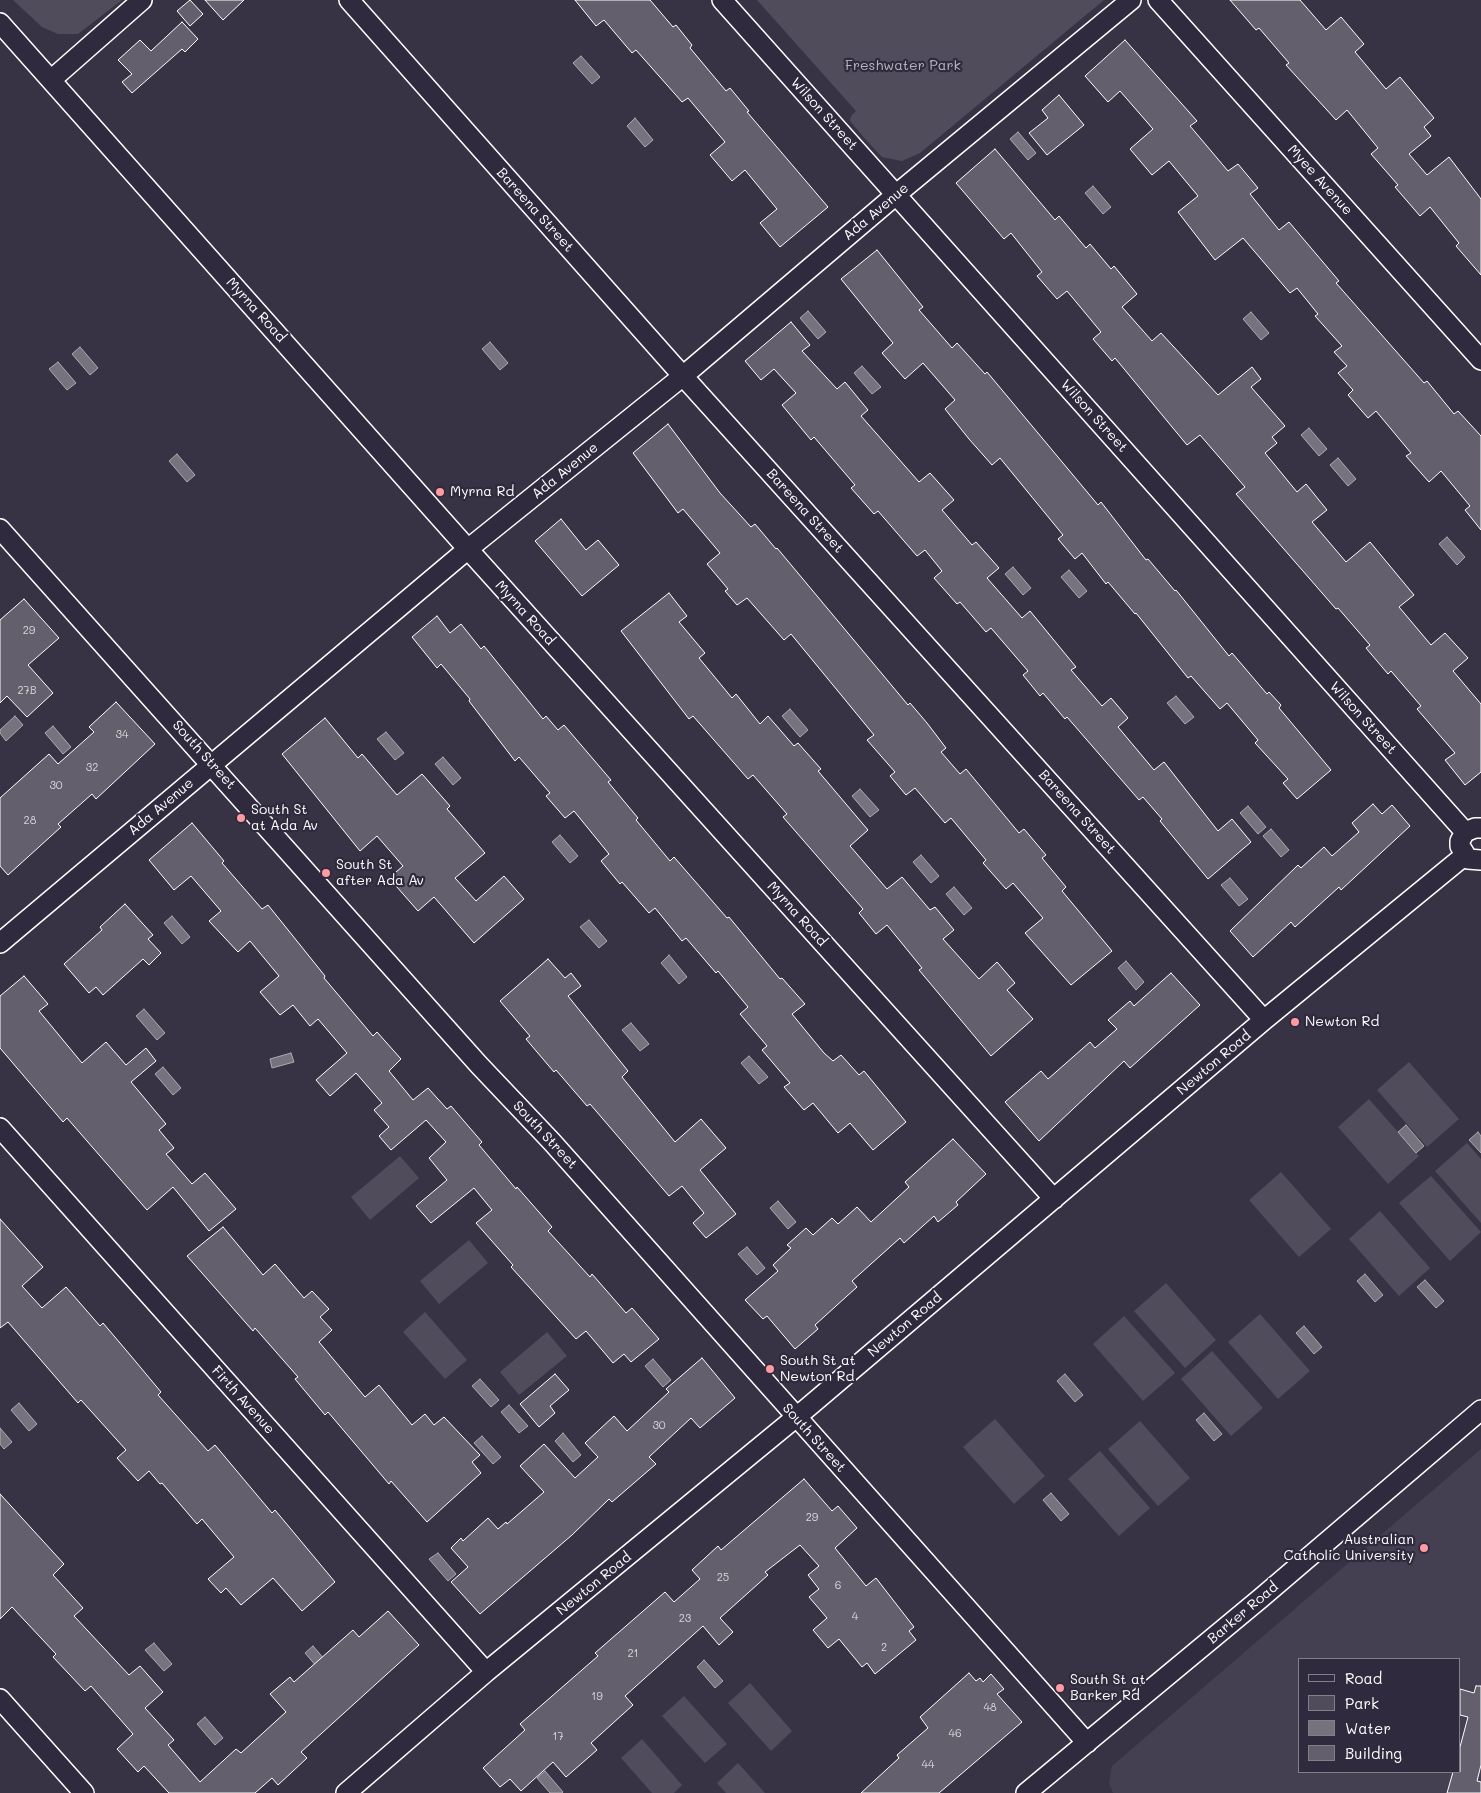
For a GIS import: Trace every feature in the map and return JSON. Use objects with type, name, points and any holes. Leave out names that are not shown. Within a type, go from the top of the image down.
[{"type":"street","points":[[51,80],[142,0]]},
{"type":"street","name":"Bareena Street","points":[[349,0],[683,376],[1264,1020]]},
{"type":"street","name":"Wilson Street","points":[[722,0],[896,195],[1473,830]]},
{"type":"street","name":"Ada Avenue","points":[[0,943],[468,549],[683,376],[896,195],[1131,0]]},
{"type":"street","name":"Myee Avenue","points":[[1158,0],[1481,360]]},
{"type":"street","name":"Myrna Road","points":[[0,23],[468,549],[1054,1199]]},
{"type":"street","name":"South Street","points":[[0,529],[6,548],[212,764],[479,1065],[552,1142],[1087,1743]]},
{"type":"street","points":[[1472,858],[1460,841],[1473,830]]},
{"type":"street","name":"Newton Road","points":[[346,1793],[486,1672],[795,1417],[1264,1020],[1472,858]]},
{"type":"street","name":"Firth Avenue","points":[[0,1128],[486,1672]]},
{"type":"street","name":"Barker Road","points":[[1026,1793],[1481,1410]]},
{"type":"street","points":[[0,1698],[84,1793]]},
{"type":"shaded area","name":"Australian Catholic University","points":[[1481,1449],[1481,1793],[1113,1793],[1109,1783],[1112,1766]]},
{"type":"green space","points":[[13,0],[122,0],[78,34],[58,34],[42,27]]},
{"type":"green space","name":"Freshwater Park","points":[[757,0],[1104,0],[920,153],[902,161],[882,157],[866,140],[850,121],[851,116],[856,111]]},
{"type":"green space","points":[[1409,1062],[1459,1119],[1427,1147],[1377,1090]]},
{"type":"green space","points":[[1369,1099],[1419,1156],[1388,1184],[1338,1127]]},
{"type":"green space","points":[[1467,1143],[1481,1159],[1481,1223],[1435,1171]]},
{"type":"green space","points":[[400,1156],[419,1178],[370,1220],[351,1197]]},
{"type":"green space","points":[[1281,1172],[1331,1229],[1299,1257],[1249,1200]]},
{"type":"green space","points":[[1431,1176],[1481,1232],[1450,1261],[1399,1203]]},
{"type":"green space","points":[[1380,1211],[1430,1268],[1399,1296],[1349,1239]]},
{"type":"green space","points":[[469,1240],[488,1263],[439,1304],[420,1281]]},
{"type":"green space","points":[[1166,1283],[1216,1340],[1185,1368],[1134,1311]]},
{"type":"green space","points":[[425,1312],[467,1360],[445,1379],[403,1332]]},
{"type":"green space","points":[[1260,1314],[1310,1371],[1278,1399],[1228,1342]]},
{"type":"green space","points":[[1124,1316],[1175,1373],[1143,1401],[1093,1344]]},
{"type":"green space","points":[[547,1332],[567,1356],[519,1395],[500,1372]]},
{"type":"green space","points":[[1212,1351],[1263,1408],[1231,1436],[1181,1379]]},
{"type":"green space","points":[[995,1419],[1045,1476],[1014,1504],[963,1447]]},
{"type":"green space","points":[[1140,1421],[1190,1478],[1158,1506],[1108,1449]]},
{"type":"green space","points":[[1100,1451],[1150,1508],[1119,1536],[1068,1479]]},
{"type":"green space","points":[[750,1683],[792,1731],[771,1751],[728,1703]]},
{"type":"green space","points":[[684,1696],[727,1744],[705,1763],[662,1716]]},
{"type":"green space","points":[[642,1739],[682,1785],[674,1793],[652,1793],[621,1758]]},
{"type":"green space","points":[[738,1763],[765,1793],[726,1793],[717,1783]]},
{"type":"water","points":[[581,56],[600,77],[592,84],[573,63]]},
{"type":"water","points":[[635,118],[653,140],[645,147],[627,126]]},
{"type":"water","points":[[1018,132],[1036,153],[1028,160],[1010,139]]},
{"type":"water","points":[[1093,186],[1111,207],[1103,214],[1085,193]]},
{"type":"water","points":[[808,311],[826,332],[818,339],[800,318]]},
{"type":"water","points":[[1251,312],[1269,333],[1261,340],[1243,319]]},
{"type":"water","points":[[490,342],[508,363],[500,370],[482,349]]},
{"type":"water","points":[[80,347],[98,368],[90,375],[72,354]]},
{"type":"water","points":[[58,362],[76,383],[67,390],[49,369]]},
{"type":"water","points":[[862,366],[881,387],[872,394],[854,373]]},
{"type":"water","points":[[1309,428],[1327,449],[1319,456],[1301,435]]},
{"type":"water","points":[[177,454],[195,475],[187,482],[169,461]]},
{"type":"water","points":[[1338,458],[1356,479],[1348,486],[1330,465]]},
{"type":"water","points":[[1447,537],[1465,557],[1457,565],[1439,544]]},
{"type":"water","points":[[1013,567],[1031,588],[1023,595],[1005,574]]},
{"type":"water","points":[[1069,570],[1087,591],[1079,598],[1061,577]]},
{"type":"water","points":[[1176,696],[1194,717],[1185,724],[1167,703]]},
{"type":"water","points":[[790,709],[808,730],[800,737],[782,716]]},
{"type":"water","points":[[15,716],[23,725],[6,741],[0,730]]},
{"type":"water","points":[[53,726],[71,747],[63,754],[45,733]]},
{"type":"water","points":[[386,732],[404,753],[395,760],[377,739]]},
{"type":"water","points":[[443,757],[461,778],[453,785],[435,764]]},
{"type":"water","points":[[860,789],[879,810],[870,817],[852,796]]},
{"type":"water","points":[[1248,806],[1266,827],[1258,834],[1240,813]]},
{"type":"water","points":[[1271,829],[1289,850],[1281,857],[1263,836]]},
{"type":"water","points":[[560,835],[578,856],[570,863],[552,842]]},
{"type":"water","points":[[921,855],[939,876],[931,883],[913,862]]},
{"type":"water","points":[[1230,878],[1248,899],[1239,906],[1221,885]]},
{"type":"water","points":[[954,887],[972,908],[964,915],[946,894]]},
{"type":"water","points":[[172,916],[190,937],[182,944],[164,923]]},
{"type":"water","points":[[589,920],[607,941],[599,948],[580,927]]},
{"type":"water","points":[[669,955],[687,977],[679,984],[661,963]]},
{"type":"water","points":[[1126,961],[1144,982],[1136,990],[1118,968]]},
{"type":"water","points":[[144,1009],[165,1033],[157,1040],[136,1016]]},
{"type":"water","points":[[631,1023],[649,1044],[640,1051],[622,1030]]},
{"type":"water","points":[[291,1053],[294,1062],[272,1068],[270,1059]]},
{"type":"water","points":[[749,1056],[768,1077],[759,1084],[741,1063]]},
{"type":"water","points":[[163,1067],[181,1088],[173,1095],[155,1074]]},
{"type":"water","points":[[1406,1125],[1424,1146],[1416,1153],[1398,1132]]},
{"type":"water","points":[[1478,1132],[1481,1136],[1481,1153],[1469,1140]]},
{"type":"water","points":[[778,1201],[796,1222],[788,1229],[770,1208]]},
{"type":"water","points":[[747,1247],[765,1268],[757,1275],[738,1254]]},
{"type":"water","points":[[1365,1274],[1383,1295],[1375,1302],[1357,1281]]},
{"type":"water","points":[[1425,1280],[1444,1301],[1436,1308],[1417,1287]]},
{"type":"water","points":[[1304,1326],[1322,1347],[1314,1354],[1296,1333]]},
{"type":"water","points":[[653,1359],[671,1380],[663,1387],[645,1366]]},
{"type":"water","points":[[1065,1374],[1083,1395],[1075,1402],[1057,1381]]},
{"type":"water","points":[[480,1379],[499,1400],[491,1407],[472,1386]]},
{"type":"water","points":[[19,1403],[37,1424],[29,1431],[11,1410]]},
{"type":"water","points":[[509,1405],[528,1426],[519,1433],[501,1412]]},
{"type":"water","points":[[1204,1413],[1222,1434],[1214,1441],[1196,1420]]},
{"type":"water","points":[[0,1428],[12,1442],[4,1449],[0,1444]]},
{"type":"water","points":[[563,1433],[581,1455],[573,1462],[555,1441]]},
{"type":"water","points":[[482,1436],[501,1457],[493,1464],[474,1443]]},
{"type":"water","points":[[1051,1493],[1069,1514],[1061,1521],[1043,1500]]},
{"type":"water","points":[[438,1553],[456,1574],[448,1581],[429,1559]]},
{"type":"water","points":[[154,1643],[172,1664],[164,1671],[145,1650]]},
{"type":"water","points":[[313,1646],[331,1667],[323,1674],[305,1653]]},
{"type":"water","points":[[704,1660],[723,1681],[715,1688],[697,1667]]},
{"type":"water","points":[[205,1717],[223,1738],[215,1745],[197,1724]]},
{"type":"water","points":[[545,1771],[562,1793],[550,1793],[537,1778]]},
{"type":"building","points":[[190,0],[203,14],[190,26],[177,11]]},
{"type":"building","points":[[205,0],[244,0],[223,20]]},
{"type":"building","points":[[575,0],[650,0],[673,27],[676,25],[692,45],[690,48],[726,91],[730,88],[749,111],[747,112],[828,207],[780,247],[760,223],[777,209],[745,170],[732,181],[710,155],[725,142],[688,98],[682,102],[636,50],[632,53],[604,20],[596,26]]},
{"type":"building","points":[[1230,0],[1300,0],[1326,30],[1341,17],[1364,44],[1355,52],[1386,89],[1400,77],[1434,118],[1424,127],[1431,136],[1409,154],[1427,175],[1449,157],[1481,199],[1481,275],[1456,246],[1459,243],[1430,207],[1420,216],[1395,187],[1398,185],[1371,154],[1378,148],[1347,110],[1336,120],[1286,65],[1289,63],[1259,28],[1256,30]]},
{"type":"building","points":[[182,22],[198,39],[185,52],[182,49],[132,93],[122,82],[132,74],[118,60],[140,40],[151,51]]},
{"type":"building","points":[[1125,40],[1197,121],[1190,126],[1228,171],[1238,164],[1258,188],[1250,194],[1279,230],[1289,222],[1339,281],[1336,283],[1424,383],[1427,381],[1454,414],[1458,411],[1481,436],[1481,530],[1465,510],[1470,506],[1441,471],[1429,482],[1406,456],[1411,453],[1376,411],[1368,418],[1348,395],[1353,390],[1338,373],[1347,366],[1334,352],[1342,346],[1315,316],[1318,314],[1297,288],[1290,293],[1243,238],[1215,260],[1178,212],[1198,196],[1169,161],[1152,175],[1130,149],[1153,129],[1120,91],[1108,102],[1085,76]]},
{"type":"building","points":[[1059,95],[1084,125],[1047,155],[1029,133],[1048,118],[1042,110]]},
{"type":"building","points":[[995,149],[1055,220],[1059,216],[1086,248],[1090,244],[1111,269],[1114,266],[1137,294],[1122,307],[1152,341],[1161,333],[1218,395],[1252,367],[1261,379],[1251,387],[1285,426],[1272,437],[1277,443],[1265,453],[1297,492],[1306,484],[1327,510],[1312,522],[1346,562],[1370,542],[1414,595],[1399,607],[1431,645],[1445,633],[1468,658],[1453,671],[1481,704],[1481,772],[1465,785],[1445,760],[1455,753],[1417,709],[1421,706],[1391,671],[1388,674],[1366,648],[1370,645],[1338,608],[1336,609],[1236,494],[1245,487],[1200,435],[1187,445],[1115,358],[1112,361],[1093,339],[1101,332],[1067,291],[1057,299],[1037,276],[1042,272],[1011,233],[1004,239],[956,183]]},
{"type":"building","points":[[877,250],[923,307],[919,310],[952,348],[957,343],[985,374],[987,372],[1098,505],[1101,502],[1146,560],[1148,559],[1176,590],[1229,656],[1232,653],[1267,694],[1269,692],[1281,705],[1279,708],[1331,770],[1297,799],[1283,783],[1288,779],[1255,743],[1258,740],[1227,703],[1220,709],[1191,676],[1188,678],[1136,613],[1108,582],[1106,584],[1082,553],[1075,559],[1058,539],[1063,535],[1000,458],[992,465],[969,439],[945,409],[955,400],[923,363],[905,379],[882,353],[893,343],[841,279]]},
{"type":"building","points":[[791,322],[810,345],[802,351],[837,389],[845,382],[868,410],[861,416],[919,482],[930,473],[954,500],[942,510],[972,545],[976,542],[999,568],[987,578],[1022,618],[1030,611],[1076,667],[1071,670],[1102,706],[1111,698],[1128,718],[1118,727],[1154,770],[1164,762],[1218,831],[1232,819],[1251,842],[1208,879],[1160,821],[1162,819],[1143,797],[1139,800],[1067,717],[1065,719],[1043,693],[1040,696],[1023,675],[1028,671],[991,628],[986,632],[960,602],[957,604],[934,578],[942,571],[925,550],[917,556],[878,511],[874,514],[851,488],[855,485],[814,437],[811,440],[782,405],[796,393],[774,369],[761,380],[745,361]]},
{"type":"building","points":[[668,424],[720,493],[751,527],[755,524],[777,548],[908,705],[910,703],[927,723],[946,748],[941,752],[960,774],[966,769],[1019,833],[1024,829],[1046,855],[1042,858],[1066,887],[1062,891],[1112,951],[1071,985],[1025,933],[1043,918],[1013,883],[1006,889],[983,863],[986,860],[951,818],[945,823],[915,788],[906,795],[890,776],[895,772],[867,740],[874,735],[791,634],[784,640],[747,598],[737,605],[725,591],[728,589],[707,564],[720,553],[683,509],[678,513],[633,453]]},
{"type":"building","points":[[561,519],[586,550],[598,540],[619,565],[582,596],[535,541]]},
{"type":"building","points":[[669,593],[687,616],[679,622],[705,653],[699,658],[732,698],[736,694],[760,724],[768,716],[794,746],[798,743],[821,769],[818,771],[868,830],[850,846],[887,889],[902,877],[930,910],[935,907],[954,930],[943,939],[979,979],[997,962],[1015,983],[1007,990],[1033,1019],[991,1056],[919,970],[922,968],[887,925],[876,934],[859,913],[863,909],[783,817],[787,814],[753,775],[748,779],[693,716],[689,719],[621,631]]},
{"type":"building","points":[[24,599],[59,638],[28,665],[53,693],[27,717],[7,696],[0,703],[0,620]]},
{"type":"building","points":[[437,616],[450,633],[461,624],[481,649],[484,646],[543,719],[546,716],[558,730],[564,725],[611,780],[608,782],[670,861],[674,857],[727,918],[729,917],[780,979],[782,978],[805,1004],[792,1014],[824,1053],[833,1061],[841,1055],[859,1075],[864,1071],[906,1122],[873,1150],[850,1123],[838,1133],[813,1103],[804,1110],[784,1087],[790,1083],[762,1050],[767,1046],[740,1014],[748,1007],[718,971],[716,973],[686,938],[682,941],[655,908],[649,913],[622,882],[620,884],[601,861],[609,854],[574,811],[565,818],[546,796],[550,793],[519,757],[515,761],[469,701],[470,699],[441,664],[437,668],[412,637]]},
{"type":"building","points":[[116,702],[155,744],[96,799],[92,794],[58,824],[61,827],[8,875],[0,866],[0,798],[49,754],[58,764],[94,732],[89,727]]},
{"type":"building","points":[[325,718],[358,758],[362,754],[397,795],[422,774],[450,806],[447,809],[485,853],[455,878],[476,901],[504,876],[524,899],[474,943],[434,897],[418,911],[389,878],[403,866],[377,836],[360,851],[282,754]]},
{"type":"building","points":[[1373,804],[1382,814],[1392,805],[1410,826],[1341,890],[1339,887],[1295,927],[1291,922],[1253,957],[1230,931],[1298,865],[1301,868],[1324,847],[1332,856],[1359,832],[1352,823]]},
{"type":"building","points":[[192,823],[224,861],[222,863],[262,909],[268,905],[325,976],[324,978],[373,1036],[377,1032],[401,1059],[389,1071],[413,1100],[428,1088],[447,1109],[451,1106],[482,1142],[479,1145],[516,1189],[517,1187],[552,1227],[548,1231],[590,1277],[592,1274],[626,1313],[632,1308],[659,1339],[631,1362],[624,1354],[613,1363],[586,1331],[576,1339],[511,1267],[513,1265],[476,1223],[492,1210],[474,1188],[431,1223],[416,1206],[447,1180],[429,1158],[446,1142],[426,1120],[391,1150],[379,1136],[389,1127],[374,1110],[382,1103],[356,1073],[330,1096],[316,1080],[347,1053],[318,1019],[310,1026],[293,1005],[280,1015],[260,992],[279,976],[250,941],[238,952],[209,921],[221,911],[191,876],[174,890],[149,860]]},
{"type":"building","points":[[125,904],[153,935],[148,939],[161,953],[149,965],[143,959],[103,995],[96,987],[89,993],[64,964],[102,930],[100,927]]},
{"type":"building","points":[[548,959],[565,978],[571,973],[581,986],[568,996],[628,1071],[622,1077],[675,1142],[701,1119],[726,1148],[700,1170],[736,1214],[706,1238],[693,1223],[704,1213],[682,1186],[669,1196],[590,1104],[587,1106],[556,1070],[554,1072],[526,1039],[530,1036],[500,1001]]},
{"type":"building","points":[[1171,973],[1200,1005],[1130,1068],[1124,1061],[1039,1141],[1005,1102],[1041,1071],[1048,1079],[1090,1042],[1095,1048],[1117,1029],[1108,1020],[1130,1001],[1134,1006]]},
{"type":"building","points":[[24,976],[48,1004],[39,1011],[82,1063],[106,1042],[126,1065],[146,1048],[156,1061],[131,1082],[166,1124],[159,1130],[174,1148],[166,1154],[192,1184],[205,1173],[236,1209],[209,1231],[173,1187],[147,1210],[67,1118],[63,1122],[0,1048],[0,996]]},
{"type":"building","points":[[953,1139],[986,1174],[956,1202],[958,1205],[938,1222],[934,1216],[904,1243],[900,1238],[852,1281],[857,1287],[815,1325],[818,1329],[795,1349],[767,1316],[763,1319],[745,1300],[778,1271],[773,1265],[791,1248],[787,1245],[806,1228],[813,1235],[832,1218],[838,1224],[857,1207],[871,1222],[909,1187],[905,1182]]},
{"type":"building","points":[[0,1219],[43,1267],[22,1286],[42,1308],[66,1287],[100,1326],[103,1323],[161,1392],[158,1395],[208,1451],[215,1445],[272,1513],[275,1510],[335,1582],[302,1611],[273,1578],[241,1605],[226,1588],[221,1593],[208,1579],[234,1557],[202,1519],[197,1524],[162,1483],[160,1484],[149,1471],[138,1481],[117,1458],[126,1450],[81,1400],[78,1403],[8,1322],[0,1328]]},
{"type":"building","points":[[223,1227],[263,1275],[275,1264],[304,1298],[312,1291],[329,1309],[320,1317],[332,1330],[319,1342],[365,1397],[379,1385],[412,1425],[425,1414],[434,1425],[444,1417],[480,1455],[472,1462],[481,1473],[427,1522],[391,1481],[389,1484],[328,1412],[325,1415],[295,1379],[298,1377],[255,1328],[253,1331],[187,1256]]},
{"type":"building","points":[[702,1358],[735,1398],[700,1428],[691,1418],[649,1457],[656,1464],[612,1502],[609,1499],[572,1535],[480,1614],[451,1582],[468,1567],[451,1548],[461,1538],[463,1541],[488,1518],[498,1529],[506,1522],[507,1524],[544,1492],[520,1466],[544,1444],[575,1478],[598,1457],[585,1443],[614,1416],[627,1431],[669,1392],[666,1389]]},
{"type":"building","points":[[555,1374],[569,1390],[550,1406],[555,1413],[539,1427],[520,1404]]},
{"type":"building","points":[[804,1479],[832,1511],[838,1506],[857,1528],[835,1548],[866,1586],[876,1578],[914,1627],[909,1631],[916,1640],[875,1674],[867,1663],[862,1667],[839,1639],[828,1648],[813,1630],[827,1618],[809,1597],[819,1589],[808,1575],[819,1566],[800,1545],[765,1572],[768,1575],[720,1618],[733,1632],[719,1645],[703,1626],[625,1696],[633,1705],[591,1743],[597,1750],[566,1777],[553,1762],[521,1791],[510,1779],[500,1787],[483,1768],[525,1730],[520,1724],[598,1656],[595,1653],[665,1592],[674,1602],[700,1579],[692,1570],[718,1546],[721,1550]]},
{"type":"building","points":[[0,1494],[64,1564],[53,1575],[83,1608],[74,1616],[129,1675],[140,1666],[163,1692],[145,1708],[174,1740],[168,1745],[200,1782],[236,1749],[241,1753],[286,1712],[270,1694],[290,1677],[294,1682],[353,1630],[359,1637],[388,1611],[419,1645],[301,1752],[307,1758],[278,1785],[272,1778],[255,1793],[169,1793],[144,1766],[138,1772],[117,1749],[133,1734],[91,1686],[85,1691],[53,1657],[56,1654],[12,1607],[0,1619]]},
{"type":"building","points":[[969,1673],[976,1681],[980,1678],[983,1682],[991,1674],[1004,1689],[997,1694],[1022,1722],[939,1793],[861,1793],[899,1758],[897,1755],[928,1728],[920,1717]]},
{"type":"building","points":[[1476,1686],[1481,1686],[1481,1765],[1477,1781],[1481,1782],[1481,1793],[1447,1793],[1453,1773],[1461,1773],[1461,1743],[1468,1717],[1461,1715],[1461,1689],[1474,1693]]},
{"type":"place","name":"Myrna Rd","points":[[440,492]]},
{"type":"place","name":"South St at Ada Av","points":[[241,818]]},
{"type":"place","name":"South St after Ada Av","points":[[326,873]]},
{"type":"place","name":"Newton Rd","points":[[1295,1022]]},
{"type":"place","name":"South St at Newton Rd","points":[[770,1369]]},
{"type":"place","name":"Australian Catholic University","points":[[1424,1548]]},
{"type":"place","name":"South St at Barker Rd","points":[[1060,1688]]}]
